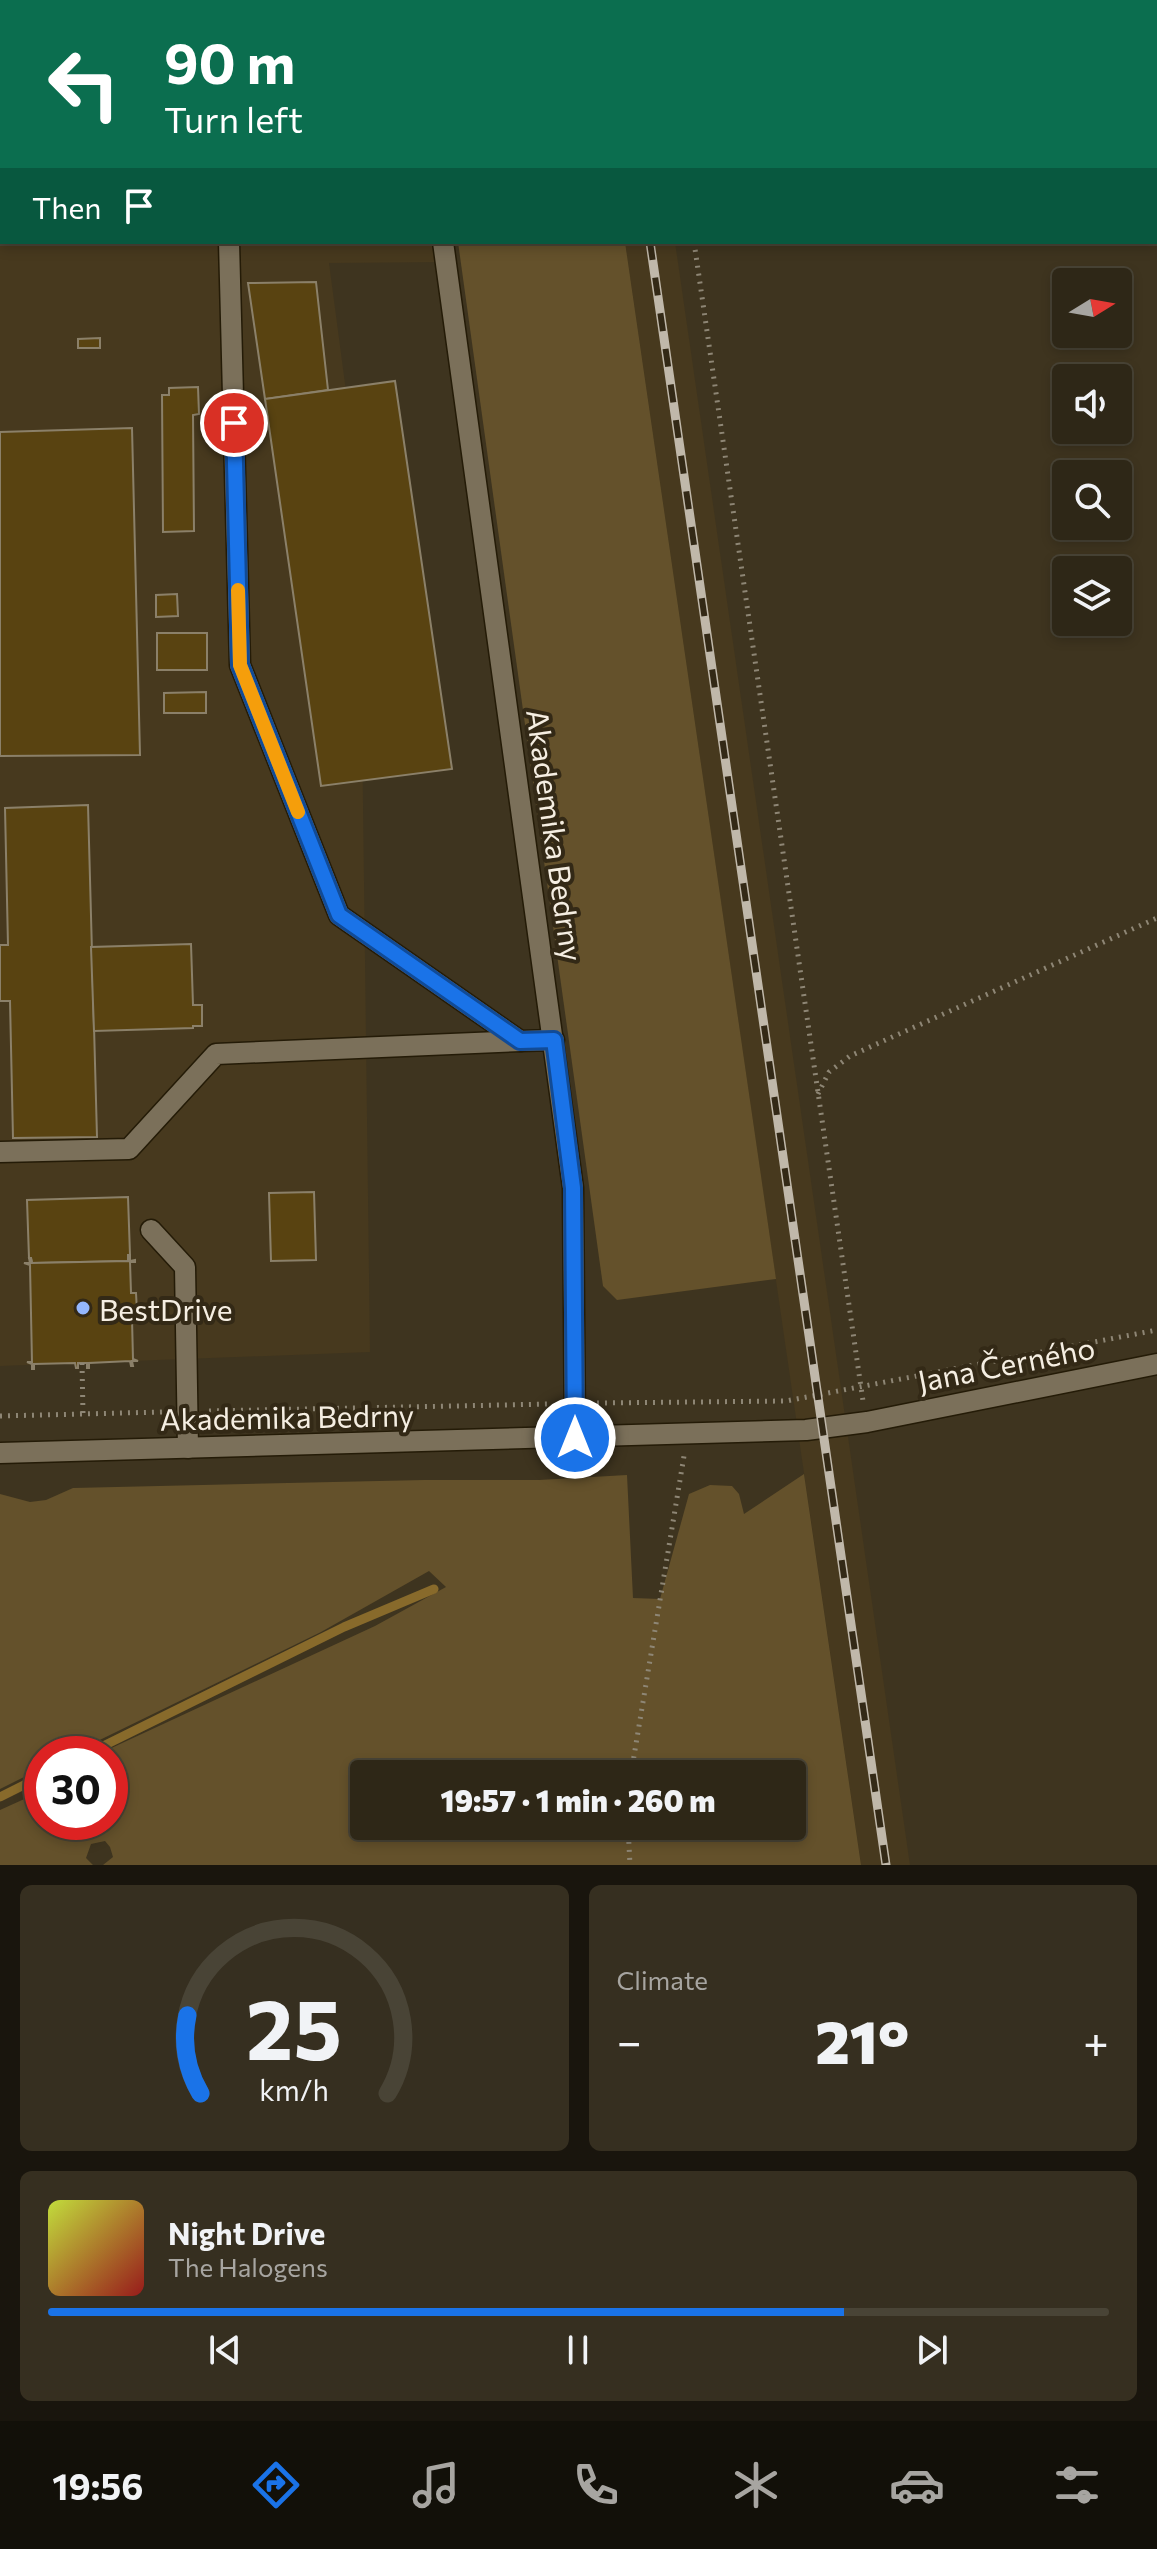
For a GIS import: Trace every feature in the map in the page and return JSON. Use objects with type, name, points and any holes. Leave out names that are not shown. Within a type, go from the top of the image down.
[{"type":"street","points":[[229,244],[240,665],[339,915],[520,1041]]},
{"type":"street","name":"Akademika Bedrny","points":[[443,244],[573,1188],[575,1438]]},
{"type":"street","points":[[0,1152],[129,1149],[216,1054],[554,1040]]},
{"type":"street","points":[[151,1230],[185,1267],[188,1448]]},
{"type":"street","name":"Jana Černého","points":[[806,1430],[867,1422],[1157,1364]]},
{"type":"street","name":"Akademika Bedrny","points":[[0,1453],[806,1430]]},
{"type":"path","points":[[694,244],[867,1422]]},
{"type":"path","points":[[818,1094],[829,1072],[850,1056],[1157,918]]},
{"type":"path","points":[[82,1363],[83,1414]]},
{"type":"path","points":[[633,1760],[688,1435]]},
{"type":"path","points":[[629,1840],[630,1865]]},
{"type":"shaded area","points":[[0,244],[443,244],[446,262],[329,263],[359,489],[370,1352],[0,1366]]},
{"type":"shaded area","points":[[458,244],[625,244],[776,1279],[617,1300],[603,1286]]},
{"type":"shaded area","points":[[625,244],[675,244],[910,1865],[861,1865]]},
{"type":"shaded area","points":[[804,1474],[861,1865],[103,1865],[113,1857],[105,1841],[91,1844],[86,1858],[93,1865],[0,1865],[0,1810],[24,1799],[24,1840],[128,1840],[128,1740],[375,1626],[446,1587],[429,1571],[321,1632],[108,1736],[24,1736],[24,1777],[0,1789],[0,1494],[30,1502],[46,1500],[73,1488],[539,1480],[627,1475],[633,1598],[660,1599],[689,1494],[710,1485],[732,1486],[739,1494],[744,1514]]},
{"type":"building","points":[[316,282],[328,390],[265,399],[248,283]]},
{"type":"building","points":[[100,338],[100,348],[78,348],[78,339]]},
{"type":"building","points":[[395,381],[452,769],[321,786],[265,399]]},
{"type":"building","points":[[198,387],[199,414],[193,415],[194,531],[163,532],[162,395],[169,395],[169,388]]},
{"type":"building","points":[[132,428],[140,755],[0,756],[0,432]]},
{"type":"building","points":[[177,594],[178,616],[156,617],[156,595]]},
{"type":"building","points":[[157,633],[207,633],[207,670],[157,670]]},
{"type":"building","points":[[206,692],[206,713],[164,713],[164,693]]},
{"type":"building","points":[[88,805],[97,1137],[13,1138],[10,1001],[0,1001],[0,945],[8,945],[5,808]]},
{"type":"building","points":[[191,944],[193,1005],[202,1005],[202,1026],[94,1031],[91,947]]},
{"type":"building","points":[[314,1192],[316,1260],[271,1261],[269,1193]]},
{"type":"building","points":[[128,1197],[128,1261],[32,1263],[29,1258],[27,1200]]},
{"type":"building","points":[[128,1255],[130,1261],[135,1260],[130,1262],[131,1293],[136,1293],[137,1312],[132,1319],[133,1359],[138,1361],[132,1361],[133,1366],[130,1361],[89,1363],[89,1368],[87,1363],[78,1363],[78,1368],[75,1363],[34,1364],[32,1369],[32,1364],[27,1362],[32,1362],[30,1265],[24,1263],[30,1263],[29,1258],[32,1263],[128,1261]]},
{"type":"waterway","points":[[123,1736],[344,1627],[434,1589]]},
{"type":"waterway","points":[[0,1797],[24,1785]]},
{"type":"railway","points":[[650,244],[886,1865]]},
{"type":"slow traffic","points":[[238,590],[240,665],[298,812]]},
{"type":"place","name":"BestDrive","points":[[83,1308]]},
{"type":"route","points":[[234,423],[240,665],[339,915],[520,1041],[554,1040],[573,1188],[575,1438]]}]
